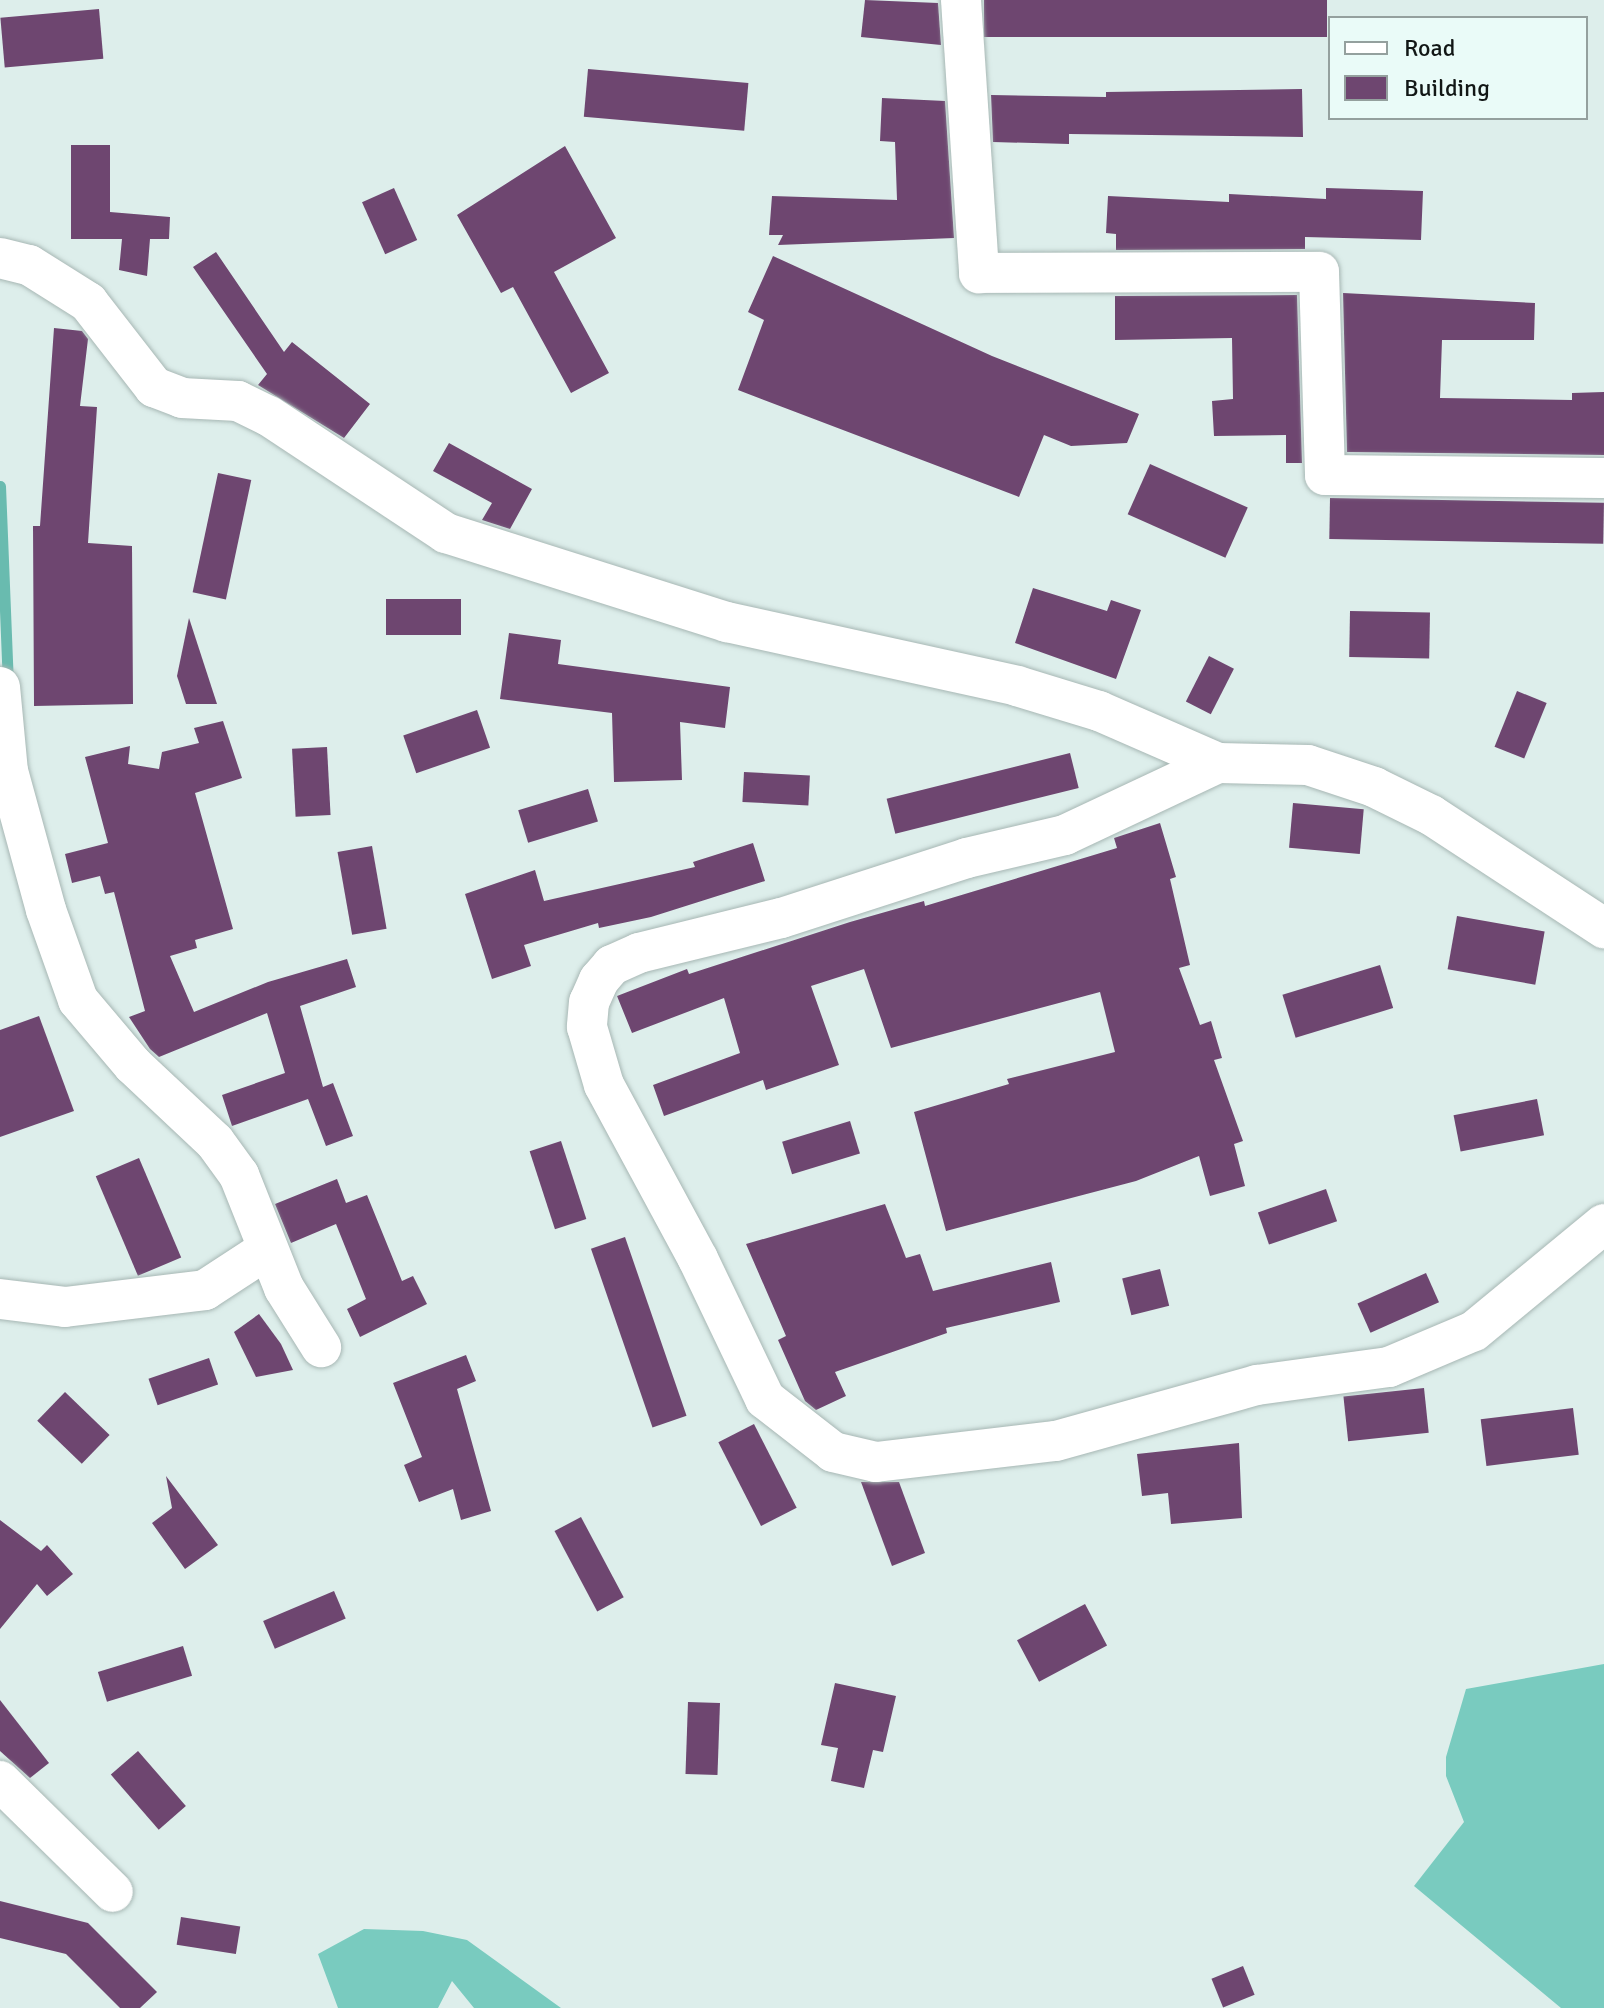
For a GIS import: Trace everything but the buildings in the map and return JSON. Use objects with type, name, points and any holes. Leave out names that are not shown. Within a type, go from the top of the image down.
[{"type":"street","points":[[961,0],[979,273],[1319,272],[1325,475],[1604,478]]},
{"type":"street","points":[[0,258],[40,271],[88,302],[154,387],[182,398],[238,401],[269,416],[446,533],[727,622],[1017,686],[1099,711],[1218,763],[1308,765],[1374,787],[1431,815],[1604,928]]},
{"type":"street","points":[[0,687],[4,772],[46,910],[78,1000],[133,1065],[215,1142],[239,1175],[284,1288],[321,1347]]},
{"type":"street","points":[[1218,763],[1065,835],[967,858],[781,918],[639,953],[612,965],[599,980],[587,1027],[604,1085],[698,1259],[765,1399],[833,1452],[876,1462],[1056,1441],[1257,1385],[1389,1367],[1474,1331],[1604,1224]]},
{"type":"street","points":[[0,1299],[65,1307],[205,1290],[268,1249]]},
{"type":"street","points":[[0,1781],[113,1892]]},
{"type":"green space","points":[[1604,1664],[1604,2008],[1561,2008],[1414,1886],[1464,1822],[1446,1776],[1446,1757],[1466,1689]]},
{"type":"green space","points":[[364,1929],[423,1931],[467,1940],[561,2008],[474,2008],[452,1981],[438,2008],[338,2008],[318,1954]]},
{"type":"waterway","points":[[0,486],[8,684]]}]
